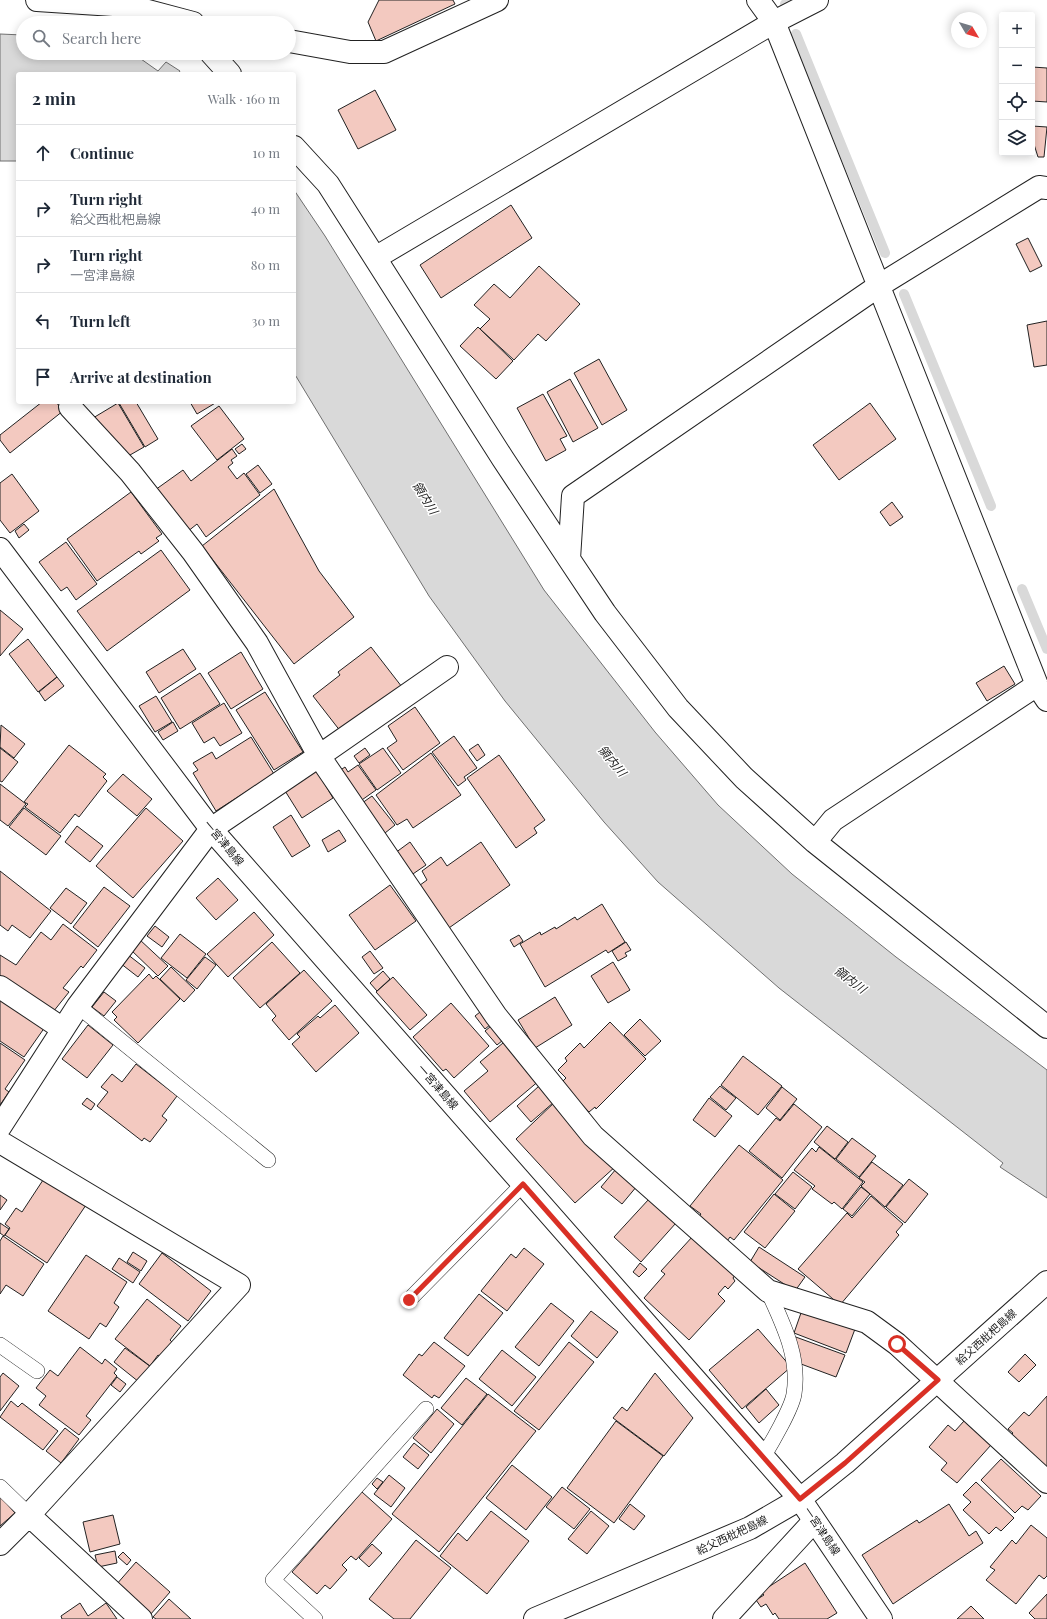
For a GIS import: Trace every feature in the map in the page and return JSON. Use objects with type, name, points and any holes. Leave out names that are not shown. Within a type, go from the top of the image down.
[{"type":"street","points":[[37,0],[132,3],[168,16]]},
{"type":"street","points":[[296,42],[350,52],[384,52],[497,0]]},
{"type":"street","points":[[758,0],[774,22],[1042,693],[833,820],[814,842]]},
{"type":"street","points":[[375,258],[774,22],[817,0]]},
{"type":"street","points":[[217,60],[228,72]]},
{"type":"street","points":[[296,149],[328,184],[502,459],[605,613],[678,708],[744,778],[814,842],[1047,1027]]},
{"type":"street","points":[[569,559],[573,496],[880,285],[1039,187],[1047,188]]},
{"type":"street","points":[[70,407],[130,472],[193,552],[257,643],[319,756],[496,1016],[593,1136],[768,1291],[867,1322],[897,1344],[938,1380],[1047,1482]]},
{"type":"street","name":"一宮津島線","points":[[0,549],[211,829],[800,1499],[881,1619]]},
{"type":"street","points":[[0,1544],[29,1515],[239,1285],[1,1128],[78,1006],[211,829],[447,667]]},
{"type":"street","points":[[0,987],[63,1029]]},
{"type":"street","name":"給父西枇杷島線","points":[[535,1619],[750,1528],[800,1499],[845,1463],[1047,1282]]},
{"type":"street","points":[[29,1515],[141,1619]]},
{"type":"street","points":[[724,1619],[814,1521]]},
{"type":"lane","points":[[78,1006],[268,1160]]},
{"type":"lane","points":[[409,1300],[523,1184]]},
{"type":"lane","points":[[764,1457],[794,1395],[795,1363],[788,1336],[768,1291]]},
{"type":"lane","points":[[0,1346],[37,1371]]},
{"type":"lane","points":[[315,1619],[273,1580],[426,1409]]},
{"type":"lane","points":[[0,1487],[29,1515]]},
{"type":"water","points":[[0,34],[16,35],[16,60],[142,60],[158,71],[166,62],[180,71],[16,72],[16,161],[0,161]]},
{"type":"water","name":"領内川","points":[[296,193],[325,236],[544,590],[655,732],[718,805],[792,874],[896,957],[1047,1070],[1047,1198],[1000,1167],[1003,1163],[779,988],[658,882],[604,822],[505,701],[429,596],[296,376]]},
{"type":"building","points":[[379,0],[453,0],[455,4],[376,41],[368,22]]},
{"type":"building","points":[[1035,67],[1047,68],[1047,102],[1035,101]]},
{"type":"building","points":[[375,90],[396,130],[358,149],[338,110]]},
{"type":"building","points":[[1035,126],[1047,127],[1044,157],[1038,157],[1035,148]]},
{"type":"building","points":[[511,205],[532,238],[441,298],[420,265]]},
{"type":"building","points":[[1028,238],[1042,266],[1030,272],[1016,244]]},
{"type":"building","points":[[539,266],[580,304],[546,341],[538,334],[514,360],[480,329],[490,319],[474,305],[494,284],[510,298]]},
{"type":"building","points":[[1047,321],[1047,365],[1034,367],[1027,325]]},
{"type":"building","points":[[478,327],[513,361],[496,379],[460,346]]},
{"type":"building","points":[[599,359],[627,410],[602,425],[574,373]]},
{"type":"building","points":[[570,379],[598,428],[573,442],[547,392]]},
{"type":"building","points":[[543,394],[567,436],[560,439],[566,450],[546,461],[517,408]]},
{"type":"building","points":[[870,403],[896,439],[839,480],[813,445]]},
{"type":"building","points":[[39,404],[58,404],[63,411],[10,453],[0,440],[0,435]]},
{"type":"building","points":[[119,404],[144,447],[130,455],[93,418]]},
{"type":"building","points":[[120,404],[137,404],[158,439],[145,447]]},
{"type":"building","points":[[191,404],[214,404],[197,414]]},
{"type":"building","points":[[219,406],[244,439],[217,460],[191,426]]},
{"type":"building","points":[[242,444],[246,449],[239,454],[235,449]]},
{"type":"building","points":[[232,449],[237,456],[231,460],[233,463],[228,467],[237,479],[244,473],[260,495],[206,537],[197,524],[187,532],[155,490],[183,470],[191,481]]},
{"type":"building","points":[[258,465],[272,484],[260,493],[246,474]]},
{"type":"building","points":[[12,474],[39,511],[10,533],[0,520],[0,483]]},
{"type":"building","points":[[274,489],[319,571],[354,617],[294,664],[202,546]]},
{"type":"building","points":[[131,492],[162,534],[156,538],[159,541],[141,554],[139,551],[97,581],[67,539]]},
{"type":"building","points":[[892,502],[903,517],[890,526],[880,512]]},
{"type":"building","points":[[24,524],[29,530],[19,538],[15,531]]},
{"type":"building","points":[[66,542],[97,584],[76,600],[67,587],[61,591],[39,562]]},
{"type":"building","points":[[161,550],[190,590],[107,651],[77,611]]},
{"type":"building","points":[[0,610],[23,629],[0,656]]},
{"type":"building","points":[[28,639],[57,677],[38,692],[9,654]]},
{"type":"building","points":[[371,647],[402,687],[361,719],[358,715],[341,732],[313,696],[340,675],[338,672]]},
{"type":"building","points":[[183,649],[196,669],[159,693],[146,672]]},
{"type":"building","points":[[241,652],[263,689],[231,709],[208,673]]},
{"type":"building","points":[[1004,666],[1015,684],[987,701],[976,683]]},
{"type":"building","points":[[200,673],[220,704],[180,729],[161,698]]},
{"type":"building","points":[[57,677],[64,686],[45,701],[39,692]]},
{"type":"building","points":[[265,692],[303,752],[274,770],[236,710]]},
{"type":"building","points":[[156,696],[172,722],[155,732],[139,706]]},
{"type":"building","points":[[224,703],[242,733],[220,746],[214,737],[204,743],[192,723]]},
{"type":"building","points":[[415,707],[440,743],[403,770],[387,748],[397,741],[388,726]]},
{"type":"building","points":[[173,722],[178,731],[163,740],[158,732]]},
{"type":"building","points":[[1,725],[25,744],[14,758],[0,747]]},
{"type":"building","points":[[454,736],[477,768],[464,777],[466,780],[458,786],[432,752]]},
{"type":"building","points":[[251,737],[274,774],[216,811],[193,773],[198,770],[193,763],[212,752],[216,759]]},
{"type":"building","points":[[478,744],[485,755],[477,761],[469,750]]},
{"type":"building","points":[[69,745],[106,774],[103,777],[107,781],[79,817],[75,814],[60,833],[25,807],[28,804],[24,802]]},
{"type":"building","points":[[0,748],[18,762],[2,782],[0,781]]},
{"type":"building","points":[[365,748],[370,755],[359,763],[354,756]]},
{"type":"building","points":[[383,748],[401,773],[377,790],[359,764]]},
{"type":"building","points":[[431,753],[461,795],[413,828],[407,819],[397,825],[376,795]]},
{"type":"building","points":[[499,755],[545,820],[534,828],[537,833],[516,848],[467,778]]},
{"type":"building","points":[[358,765],[376,790],[359,802],[336,773],[345,767],[348,772]]},
{"type":"building","points":[[314,766],[333,798],[302,818],[282,786]]},
{"type":"building","points":[[123,774],[152,799],[137,816],[107,791]]},
{"type":"building","points":[[0,784],[26,804],[8,826],[0,820]]},
{"type":"building","points":[[372,796],[395,825],[380,837],[358,806]]},
{"type":"building","points":[[24,808],[61,836],[46,855],[9,827]]},
{"type":"building","points":[[146,808],[183,841],[133,898],[96,866]]},
{"type":"building","points":[[291,815],[310,846],[292,857],[273,827]]},
{"type":"building","points":[[77,826],[103,846],[90,862],[65,842]]},
{"type":"building","points":[[339,830],[346,841],[328,852],[322,840]]},
{"type":"building","points":[[410,842],[426,865],[407,878],[391,856]]},
{"type":"building","points":[[481,842],[510,885],[446,930],[416,888],[427,880],[422,871],[441,857],[447,866]]},
{"type":"building","points":[[0,871],[51,911],[30,938],[12,925],[8,931],[0,925]]},
{"type":"building","points":[[218,878],[238,900],[216,920],[196,898]]},
{"type":"building","points":[[390,885],[416,921],[375,950],[349,915]]},
{"type":"building","points":[[104,887],[130,906],[98,947],[73,927]]},
{"type":"building","points":[[66,888],[87,903],[71,924],[50,908]]},
{"type":"building","points":[[602,904],[625,942],[608,953],[606,950],[545,987],[520,944],[540,932],[541,935],[555,927],[556,929],[575,917],[577,920]]},
{"type":"building","points":[[254,912],[274,935],[228,977],[207,954]]},
{"type":"building","points":[[63,924],[97,950],[83,968],[81,966],[63,988],[69,992],[53,1012],[0,980],[0,955],[16,965],[41,932],[51,940]]},
{"type":"building","points":[[155,926],[169,937],[162,947],[147,936]]},
{"type":"building","points":[[180,934],[206,954],[187,978],[161,958]]},
{"type":"building","points":[[519,935],[523,941],[514,947],[510,940]]},
{"type":"building","points":[[139,939],[168,966],[158,976],[130,949]]},
{"type":"building","points":[[272,942],[300,973],[260,1008],[233,978]]},
{"type":"building","points":[[626,942],[631,950],[625,953],[627,956],[618,961],[612,951]]},
{"type":"building","points":[[370,951],[383,968],[374,974],[362,957]]},
{"type":"building","points":[[127,954],[145,968],[138,977],[120,963]]},
{"type":"building","points":[[205,957],[216,965],[197,989],[186,980]]},
{"type":"building","points":[[613,962],[630,990],[608,1003],[591,976]]},
{"type":"building","points":[[171,967],[195,990],[184,1002],[160,979]]},
{"type":"building","points":[[304,970],[332,1001],[289,1040],[272,1020],[276,1016],[266,1004]]},
{"type":"building","points":[[383,971],[390,979],[377,991],[370,983]]},
{"type":"building","points":[[149,974],[153,979],[156,976],[180,999],[138,1043],[114,1020],[117,1017],[112,1012]]},
{"type":"building","points":[[393,977],[427,1015],[410,1030],[376,992]]},
{"type":"building","points":[[104,992],[116,1001],[104,1016],[92,1007]]},
{"type":"building","points":[[0,997],[45,1027],[24,1057],[0,1041]]},
{"type":"building","points":[[555,997],[572,1025],[535,1048],[518,1020]]},
{"type":"building","points":[[451,1003],[489,1046],[454,1078],[446,1069],[443,1071],[413,1037]]},
{"type":"building","points":[[335,1005],[359,1033],[316,1072],[292,1044],[300,1037],[297,1034],[318,1016],[320,1018]]},
{"type":"building","points":[[485,1008],[496,1020],[485,1029],[475,1016]]},
{"type":"building","points":[[640,1019],[661,1041],[645,1056],[624,1035]]},
{"type":"building","points":[[496,1022],[508,1036],[497,1045],[485,1031]]},
{"type":"building","points":[[610,1022],[646,1059],[596,1109],[595,1107],[589,1112],[561,1083],[566,1078],[558,1070],[567,1061],[565,1058],[580,1043],[584,1048]]},
{"type":"building","points":[[88,1025],[113,1045],[87,1078],[62,1059]]},
{"type":"building","points":[[509,1038],[540,1080],[490,1122],[464,1091],[488,1071],[480,1062]]},
{"type":"building","points":[[0,1043],[25,1060],[5,1089],[9,1092],[0,1105]]},
{"type":"building","points":[[743,1056],[782,1086],[758,1115],[721,1085]]},
{"type":"building","points":[[136,1064],[177,1096],[162,1116],[167,1120],[150,1142],[144,1138],[142,1141],[97,1106],[108,1092],[101,1087],[112,1074],[122,1082]]},
{"type":"building","points":[[539,1086],[554,1102],[531,1122],[517,1106]]},
{"type":"building","points":[[720,1086],[736,1098],[726,1110],[710,1097]]},
{"type":"building","points":[[782,1087],[797,1099],[780,1120],[766,1108]]},
{"type":"building","points":[[87,1098],[95,1104],[91,1110],[82,1104]]},
{"type":"building","points":[[709,1098],[732,1116],[715,1137],[693,1120]]},
{"type":"building","points":[[556,1101],[616,1166],[575,1203],[516,1139]]},
{"type":"building","points":[[794,1104],[822,1127],[782,1178],[749,1151],[776,1118],[780,1121]]},
{"type":"building","points":[[827,1126],[848,1142],[835,1159],[814,1142]]},
{"type":"building","points":[[852,1138],[876,1156],[859,1177],[836,1159]]},
{"type":"building","points":[[739,1145],[783,1180],[734,1240],[730,1237],[725,1244],[696,1220],[701,1214],[690,1206]]},
{"type":"building","points":[[819,1147],[863,1182],[842,1209],[834,1202],[832,1204],[812,1189],[815,1186],[794,1170],[812,1148],[816,1152]]},
{"type":"building","points":[[872,1162],[903,1185],[885,1207],[861,1186],[865,1182],[859,1178]]},
{"type":"building","points":[[616,1169],[637,1186],[622,1204],[601,1187]]},
{"type":"building","points":[[793,1172],[812,1187],[795,1209],[775,1194]]},
{"type":"building","points":[[45,1177],[86,1205],[47,1263],[5,1235],[10,1228],[5,1224],[16,1208],[22,1212]]},
{"type":"building","points":[[909,1179],[928,1194],[905,1223],[886,1207]]},
{"type":"building","points":[[861,1187],[870,1194],[852,1216],[843,1209]]},
{"type":"building","points":[[774,1194],[795,1211],[765,1248],[744,1232]]},
{"type":"building","points":[[0,1195],[7,1200],[0,1210]]},
{"type":"building","points":[[871,1196],[903,1224],[896,1232],[899,1235],[840,1305],[798,1269],[847,1213],[852,1218]]},
{"type":"building","points":[[649,1199],[676,1223],[641,1262],[614,1237]]},
{"type":"building","points":[[0,1223],[9,1229],[4,1236],[0,1233]]},
{"type":"building","points":[[3,1236],[44,1264],[23,1296],[6,1285],[0,1294],[0,1241]]},
{"type":"building","points":[[693,1236],[735,1275],[733,1278],[735,1281],[728,1289],[725,1286],[718,1294],[725,1301],[689,1340],[644,1298],[665,1274],[661,1271]]},
{"type":"building","points":[[759,1247],[805,1277],[795,1291],[750,1262]]},
{"type":"building","points":[[524,1248],[544,1264],[507,1311],[481,1291],[511,1254],[516,1258]]},
{"type":"building","points":[[133,1252],[147,1261],[141,1271],[127,1262]]},
{"type":"building","points":[[162,1253],[211,1291],[188,1321],[139,1284]]},
{"type":"building","points":[[86,1255],[127,1282],[114,1303],[119,1307],[106,1327],[100,1323],[89,1339],[48,1311]]},
{"type":"building","points":[[119,1258],[140,1272],[133,1283],[112,1269]]},
{"type":"building","points":[[640,1263],[647,1269],[639,1277],[633,1272]]},
{"type":"building","points":[[479,1294],[503,1313],[468,1356],[444,1338]]},
{"type":"building","points":[[147,1299],[181,1326],[170,1340],[172,1342],[161,1357],[158,1355],[150,1366],[115,1339]]},
{"type":"building","points":[[551,1303],[574,1321],[539,1366],[515,1347]]},
{"type":"building","points":[[802,1310],[855,1329],[846,1353],[794,1333]]},
{"type":"building","points":[[591,1311],[618,1332],[597,1358],[571,1336]]},
{"type":"building","points":[[758,1329],[791,1367],[742,1409],[709,1370]]},
{"type":"building","points":[[793,1336],[845,1355],[836,1377],[801,1364]]},
{"type":"building","points":[[434,1342],[465,1366],[439,1398],[434,1395],[432,1398],[403,1375],[419,1354],[422,1356]]},
{"type":"building","points":[[569,1342],[594,1362],[539,1430],[514,1411]]},
{"type":"building","points":[[80,1347],[102,1364],[105,1359],[117,1369],[114,1373],[117,1376],[86,1416],[91,1420],[79,1435],[39,1405],[46,1396],[36,1388],[50,1370],[58,1376]]},
{"type":"building","points":[[125,1348],[151,1367],[139,1382],[114,1362]]},
{"type":"building","points":[[502,1350],[536,1377],[512,1406],[479,1379]]},
{"type":"building","points":[[1025,1354],[1036,1365],[1019,1382],[1008,1372]]},
{"type":"building","points":[[3,1373],[19,1386],[0,1411],[0,1377]]},
{"type":"building","points":[[655,1373],[693,1418],[664,1456],[613,1418],[622,1407],[627,1411]]},
{"type":"building","points":[[117,1377],[126,1384],[120,1392],[111,1385]]},
{"type":"building","points":[[466,1378],[487,1394],[462,1425],[441,1408]]},
{"type":"building","points":[[766,1389],[779,1405],[759,1423],[746,1407]]},
{"type":"building","points":[[488,1394],[536,1431],[439,1552],[392,1514]]},
{"type":"building","points":[[1047,1396],[1047,1473],[1009,1437],[1013,1433],[1008,1429],[1024,1412],[1029,1416]]},
{"type":"building","points":[[11,1401],[18,1407],[22,1403],[58,1431],[43,1450],[0,1417]]},
{"type":"building","points":[[437,1409],[454,1424],[431,1453],[413,1438]]},
{"type":"building","points":[[616,1421],[663,1456],[614,1523],[567,1488]]},
{"type":"building","points":[[964,1421],[991,1445],[957,1483],[941,1470],[947,1463],[929,1447],[948,1425],[955,1431]]},
{"type":"building","points":[[65,1428],[79,1439],[61,1463],[46,1451]]},
{"type":"building","points":[[414,1443],[429,1455],[418,1469],[403,1457]]},
{"type":"building","points":[[1001,1459],[1041,1496],[1028,1510],[1022,1506],[1015,1513],[981,1480]]},
{"type":"building","points":[[512,1465],[552,1497],[526,1530],[486,1498]]},
{"type":"building","points":[[389,1475],[405,1488],[391,1507],[374,1494]]},
{"type":"building","points":[[377,1478],[383,1482],[377,1489],[372,1484]]},
{"type":"building","points":[[976,1482],[1014,1518],[1001,1531],[996,1527],[989,1534],[963,1510],[971,1502],[963,1495]]},
{"type":"building","points":[[562,1487],[590,1509],[574,1529],[546,1507]]},
{"type":"building","points":[[362,1492],[392,1519],[356,1560],[351,1556],[342,1565],[347,1570],[330,1589],[325,1585],[317,1594],[292,1572]]},
{"type":"building","points":[[0,1496],[15,1513],[0,1526]]},
{"type":"building","points":[[630,1504],[645,1516],[634,1530],[619,1519]]},
{"type":"building","points":[[949,1504],[969,1536],[976,1531],[983,1543],[893,1604],[862,1555],[917,1520],[919,1523]]},
{"type":"building","points":[[491,1511],[529,1541],[487,1594],[440,1556],[458,1533],[467,1541]]},
{"type":"building","points":[[591,1511],[609,1526],[587,1554],[568,1539]]},
{"type":"building","points":[[113,1515],[120,1544],[90,1552],[83,1522]]},
{"type":"building","points":[[1031,1525],[1047,1538],[1047,1576],[1044,1579],[1039,1575],[1016,1604],[986,1580],[995,1570],[990,1567],[1012,1540],[1016,1544]]},
{"type":"building","points":[[416,1540],[451,1568],[410,1619],[394,1619],[369,1599]]},
{"type":"building","points":[[372,1544],[382,1553],[369,1567],[359,1558]]},
{"type":"building","points":[[115,1551],[117,1563],[98,1567],[95,1555]]},
{"type":"building","points":[[123,1552],[131,1560],[127,1565],[118,1557]]},
{"type":"building","points":[[136,1562],[170,1592],[150,1615],[116,1585]]},
{"type":"building","points":[[805,1563],[837,1613],[827,1619],[779,1619],[775,1613],[773,1615],[766,1604],[761,1607],[756,1600],[764,1595],[761,1592]]},
{"type":"building","points":[[1047,1594],[1047,1619],[1035,1619],[1029,1613]]},
{"type":"building","points":[[169,1599],[191,1619],[156,1619],[153,1617]]},
{"type":"building","points":[[80,1603],[88,1616],[106,1603],[117,1619],[62,1619],[61,1616]]},
{"type":"building","points":[[971,1606],[984,1619],[957,1619]]},
{"type":"waterway","points":[[785,4],[791,0]]},
{"type":"waterway","points":[[796,34],[885,253]]},
{"type":"waterway","points":[[904,294],[991,506]]},
{"type":"waterway","points":[[1022,589],[1047,649]]},
{"type":"route","points":[[409,1300],[523,1184],[800,1499],[845,1463],[938,1380],[897,1344]]}]
